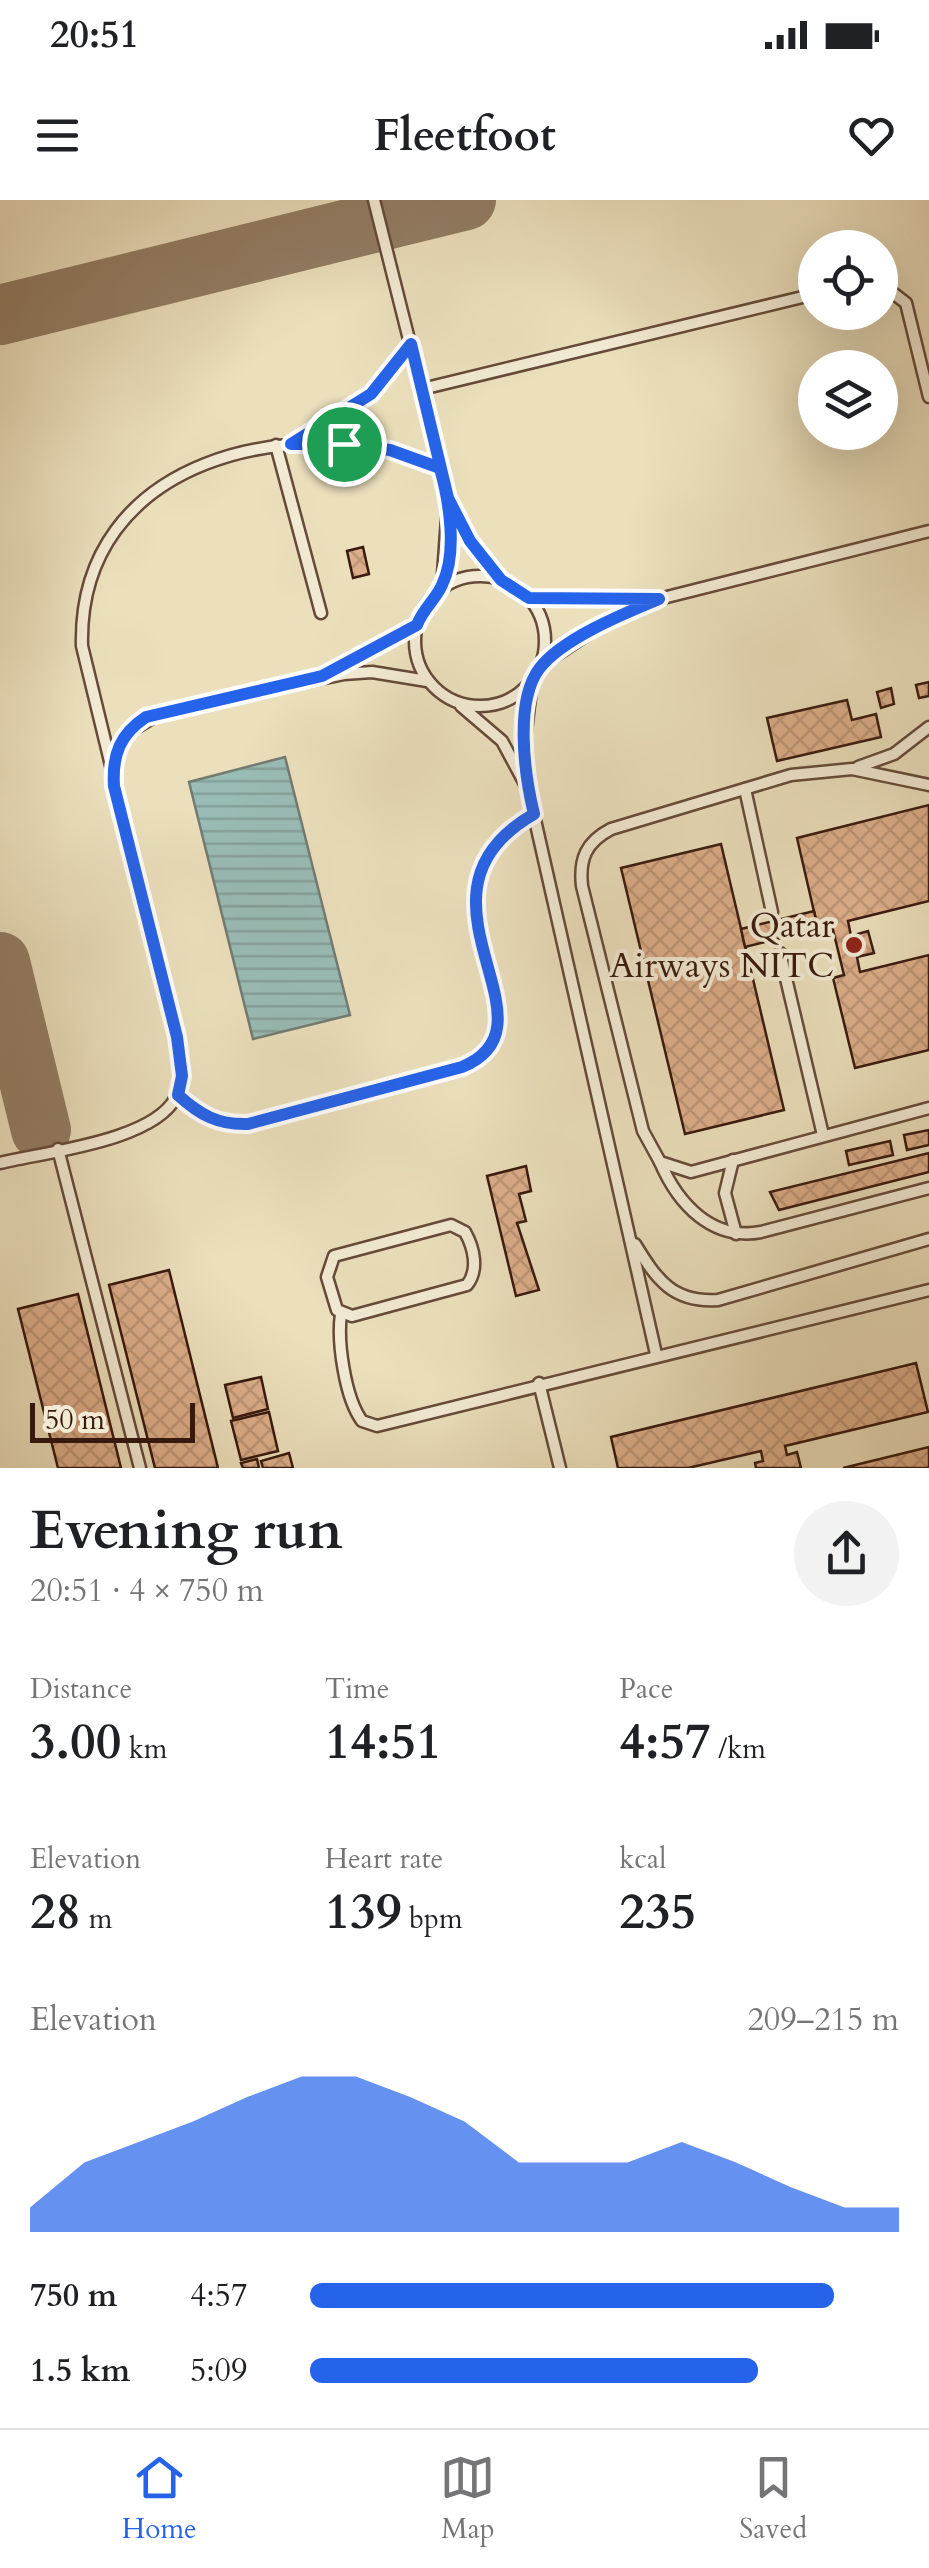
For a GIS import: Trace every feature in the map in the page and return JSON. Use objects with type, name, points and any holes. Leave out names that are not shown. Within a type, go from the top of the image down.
[{"type":"lane","points":[[374,200],[448,498],[470,541],[501,580],[529,598],[659,599]]},
{"type":"lane","points":[[898,297],[906,303],[929,396]]},
{"type":"lane","points":[[422,388],[798,298]]},
{"type":"lane","points":[[291,444],[371,394],[411,344]]},
{"type":"lane","points":[[0,1163],[152,1123],[178,1095],[182,1076],[177,1037],[82,646],[84,603],[97,562],[133,509],[166,482],[209,462],[291,444],[365,446],[440,468]]},
{"type":"lane","points":[[276,445],[322,613]]},
{"type":"lane","points":[[442,588],[449,544],[448,498]]},
{"type":"lane","points":[[540,666],[597,628],[659,599],[929,531]]},
{"type":"lane","points":[[427,681],[414,644],[422,611],[442,588],[470,576],[501,580]]},
{"type":"lane","points":[[529,598],[544,631],[540,666],[532,681],[524,747],[528,790],[656,1354]]},
{"type":"lane","points":[[322,676],[417,625]]},
{"type":"lane","points":[[114,786],[117,748],[132,726],[146,717],[322,676],[372,672],[427,681],[458,704],[502,741],[528,790]]},
{"type":"lane","points":[[458,704],[499,704],[532,681]]},
{"type":"lane","points":[[929,727],[894,754],[852,769],[791,774],[610,829],[590,844],[580,866],[642,1131],[672,1188],[698,1216],[736,1234],[762,1232],[929,1188]]},
{"type":"lane","points":[[852,769],[929,785]]},
{"type":"lane","points":[[745,790],[772,912]]},
{"type":"lane","points":[[178,1095],[209,1119],[248,1124],[476,1061],[488,1050],[500,1021],[474,916],[478,874],[499,838],[534,814]]},
{"type":"lane","points":[[780,953],[823,1135]]},
{"type":"lane","points":[[660,1162],[691,1172],[929,1108]]},
{"type":"lane","points":[[58,1149],[140,1468]]},
{"type":"lane","points":[[733,1160],[725,1193],[736,1234]]},
{"type":"lane","points":[[341,1314],[352,1316],[467,1285],[475,1270],[465,1232],[446,1226],[340,1252],[329,1262],[327,1277],[334,1306],[341,1314],[340,1332],[355,1410],[369,1425],[929,1290]]},
{"type":"lane","points":[[629,1234],[657,1279],[671,1292],[697,1301],[718,1300],[929,1240]]},
{"type":"lane","points":[[539,1383],[560,1468]]},
{"type":"water","points":[[285,757],[350,1015],[253,1039],[189,782]]},
{"type":"building","points":[[363,547],[369,574],[353,578],[347,551]]},
{"type":"building","points":[[929,682],[929,696],[919,698],[916,685]]},
{"type":"building","points":[[891,688],[894,704],[881,708],[877,692]]},
{"type":"building","points":[[847,700],[852,720],[876,714],[881,737],[777,761],[767,718]]},
{"type":"building","name":"Qatar Airways NITC","points":[[929,805],[929,901],[848,921],[851,936],[868,931],[874,953],[857,957],[860,972],[929,955],[929,1050],[855,1068],[833,978],[844,975],[832,926],[818,929],[797,838]]},
{"type":"building","points":[[721,844],[784,1110],[685,1134],[621,868]]},
{"type":"building","points":[[814,911],[818,929],[745,947],[741,929]]},
{"type":"building","points":[[929,1130],[929,1145],[907,1150],[904,1135]]},
{"type":"building","points":[[890,1141],[893,1155],[849,1165],[846,1151]]},
{"type":"building","points":[[929,1153],[929,1172],[779,1210],[770,1192]]},
{"type":"building","points":[[526,1166],[531,1191],[519,1194],[526,1221],[517,1223],[539,1290],[516,1296],[487,1176]]},
{"type":"building","points":[[169,1270],[218,1468],[155,1468],[109,1285]]},
{"type":"building","points":[[78,1294],[121,1468],[58,1468],[18,1309]]},
{"type":"building","points":[[916,1363],[928,1412],[785,1446],[787,1455],[797,1452],[801,1468],[756,1468],[755,1463],[763,1461],[761,1451],[688,1468],[618,1468],[611,1437]]},
{"type":"building","points":[[261,1377],[268,1409],[233,1418],[225,1385]]},
{"type":"building","points":[[269,1412],[278,1451],[241,1460],[231,1421]]},
{"type":"building","points":[[929,1447],[929,1468],[843,1468]]},
{"type":"building","points":[[289,1453],[293,1468],[263,1468],[261,1461]]},
{"type":"building","points":[[257,1459],[259,1468],[243,1468],[241,1463]]},
{"type":"taxiway","points":[[0,315],[466,200]]},
{"type":"taxiway","points":[[0,962],[41,1130]]},
{"type":"place","name":"Qatar Airways NITC","points":[[854,945]]},
{"type":"route","points":[[344,444],[291,444],[356,407],[385,380],[411,344],[448,498],[470,541],[501,580],[529,598],[659,599],[568,646],[540,666],[532,681],[524,747],[534,814],[499,838],[486,855],[474,895],[474,916],[500,1021],[488,1050],[462,1067],[248,1124],[228,1125],[209,1119],[178,1095],[181,1057],[114,786],[114,761],[124,735],[146,717],[322,676],[417,625],[422,611],[442,588],[447,566],[448,498],[440,468],[390,450],[344,444]]}]
